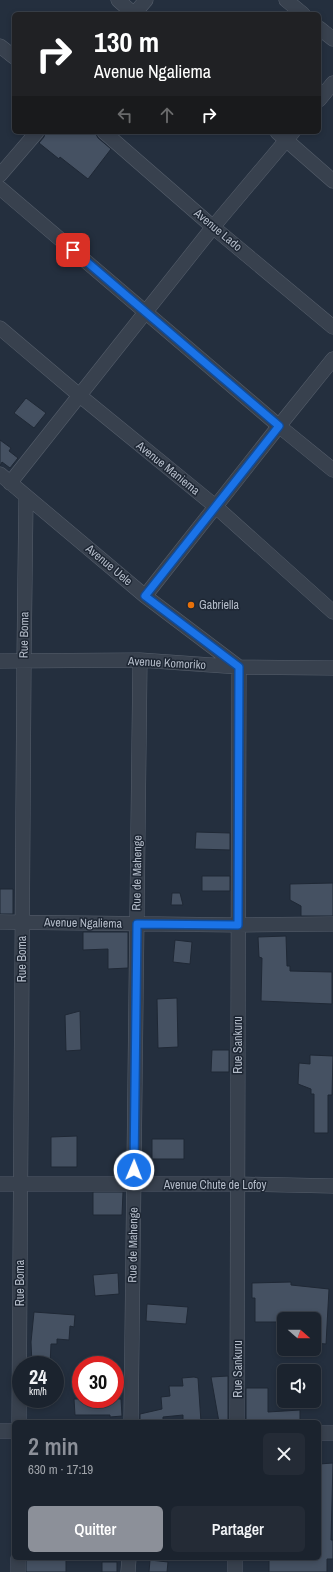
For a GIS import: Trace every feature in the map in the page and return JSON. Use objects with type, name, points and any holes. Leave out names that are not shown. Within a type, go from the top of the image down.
[{"type":"street","points":[[118,0],[132,12]]},
{"type":"street","points":[[136,12],[146,0]]},
{"type":"street","points":[[286,0],[301,12]]},
{"type":"street","points":[[321,30],[333,39]]},
{"type":"street","points":[[0,46],[12,55]]},
{"type":"street","points":[[321,97],[333,82]]},
{"type":"street","points":[[0,175],[35,134]]},
{"type":"street","name":"Avenue Lado","points":[[106,134],[333,327]]},
{"type":"street","points":[[5,478],[79,395],[285,135],[333,180]]},
{"type":"street","points":[[0,188],[279,426],[333,470]]},
{"type":"street","name":"Avenue Maniema","points":[[0,328],[79,395],[215,506],[333,612]]},
{"type":"street","points":[[145,596],[333,359]]},
{"type":"street","name":"Avenue Uele","points":[[5,478],[145,596],[239,667]]},
{"type":"street","name":"Rue Boma","points":[[19,1420],[26,496]]},
{"type":"street","name":"Avenue Komoriko","points":[[0,661],[140,660],[239,667],[333,668]]},
{"type":"street","name":"Rue de Mahenge","points":[[131,1420],[140,660]]},
{"type":"street","name":"Rue Sankuru","points":[[238,1420],[239,667]]},
{"type":"street","name":"Avenue Ngaliema","points":[[0,922],[238,925],[333,924]]},
{"type":"street","name":"Avenue Chute de Lofoy","points":[[0,1184],[238,1184],[333,1186]]},
{"type":"street","points":[[0,1431],[12,1431]]},
{"type":"street","points":[[321,1433],[333,1432]]},
{"type":"street","points":[[18,1560],[18,1572]]},
{"type":"street","points":[[128,1560],[128,1572]]},
{"type":"street","points":[[235,1572],[236,1560]]},
{"type":"building","points":[[45,134],[96,134],[98,138],[111,149],[88,179],[39,143]]},
{"type":"building","points":[[26,398],[46,413],[34,428],[14,413]]},
{"type":"building","points":[[0,440],[11,448],[9,451],[18,458],[10,468],[2,462],[0,466]]},
{"type":"building","points":[[196,832],[230,833],[230,850],[195,849]]},
{"type":"building","points":[[202,876],[230,876],[230,891],[202,891]]},
{"type":"building","points":[[333,883],[333,916],[301,916],[301,906],[290,900],[290,884]]},
{"type":"building","points":[[0,889],[13,889],[13,914],[0,914]]},
{"type":"building","points":[[172,893],[180,893],[183,905],[171,905]]},
{"type":"building","points":[[83,932],[128,932],[128,968],[108,969],[108,949],[83,950]]},
{"type":"building","points":[[286,936],[287,966],[290,966],[290,971],[332,972],[332,1004],[261,1001],[262,958],[259,957],[258,937]]},
{"type":"building","points":[[175,940],[192,942],[190,964],[173,962]]},
{"type":"building","points":[[177,998],[178,1047],[158,1048],[157,999]]},
{"type":"building","points":[[80,1011],[81,1050],[66,1051],[65,1015]]},
{"type":"building","points":[[212,1050],[229,1050],[229,1072],[211,1072]]},
{"type":"building","points":[[310,1055],[333,1056],[332,1095],[328,1095],[328,1133],[314,1133],[314,1094],[311,1094],[311,1089],[298,1084],[299,1063],[310,1064]]},
{"type":"building","points":[[77,1136],[77,1167],[51,1167],[51,1137]]},
{"type":"building","points":[[152,1139],[184,1139],[184,1159],[152,1159]]},
{"type":"building","points":[[93,1192],[123,1192],[122,1215],[93,1215]]},
{"type":"building","points":[[118,1273],[119,1294],[95,1296],[93,1275]]},
{"type":"building","points":[[291,1282],[291,1285],[329,1289],[326,1344],[321,1344],[321,1312],[277,1312],[277,1322],[255,1322],[255,1298],[252,1298],[252,1283]]},
{"type":"building","points":[[147,1304],[188,1307],[186,1324],[146,1321]]},
{"type":"building","points":[[34,1312],[75,1315],[74,1327],[70,1326],[69,1340],[57,1339],[57,1344],[51,1344],[50,1356],[32,1356],[31,1342]]},
{"type":"building","points":[[228,1376],[228,1420],[219,1420],[211,1377]]},
{"type":"building","points":[[182,1378],[198,1378],[201,1420],[183,1420],[183,1415],[163,1417],[163,1420],[140,1420],[140,1414],[162,1409],[161,1397],[170,1396],[169,1386],[183,1386]]},
{"type":"building","points":[[246,1388],[268,1388],[268,1412],[300,1410],[300,1420],[246,1420]]},
{"type":"building","points":[[75,1408],[122,1408],[122,1416],[110,1417],[110,1415],[75,1415]]},
{"type":"building","points":[[333,1463],[331,1540],[333,1540],[333,1559],[327,1559],[327,1572],[269,1572],[269,1560],[321,1560],[321,1464]]},
{"type":"building","points":[[26,1560],[66,1560],[66,1572],[26,1572]]},
{"type":"building","points":[[150,1560],[168,1562],[167,1572],[149,1572]]},
{"type":"building","points":[[102,1562],[117,1562],[117,1572],[102,1572]]},
{"type":"place","name":"Gabriella","points":[[191,605]]},
{"type":"route","points":[[73,250],[279,426],[145,596],[239,667],[238,925],[137,924],[134,1170]]}]
